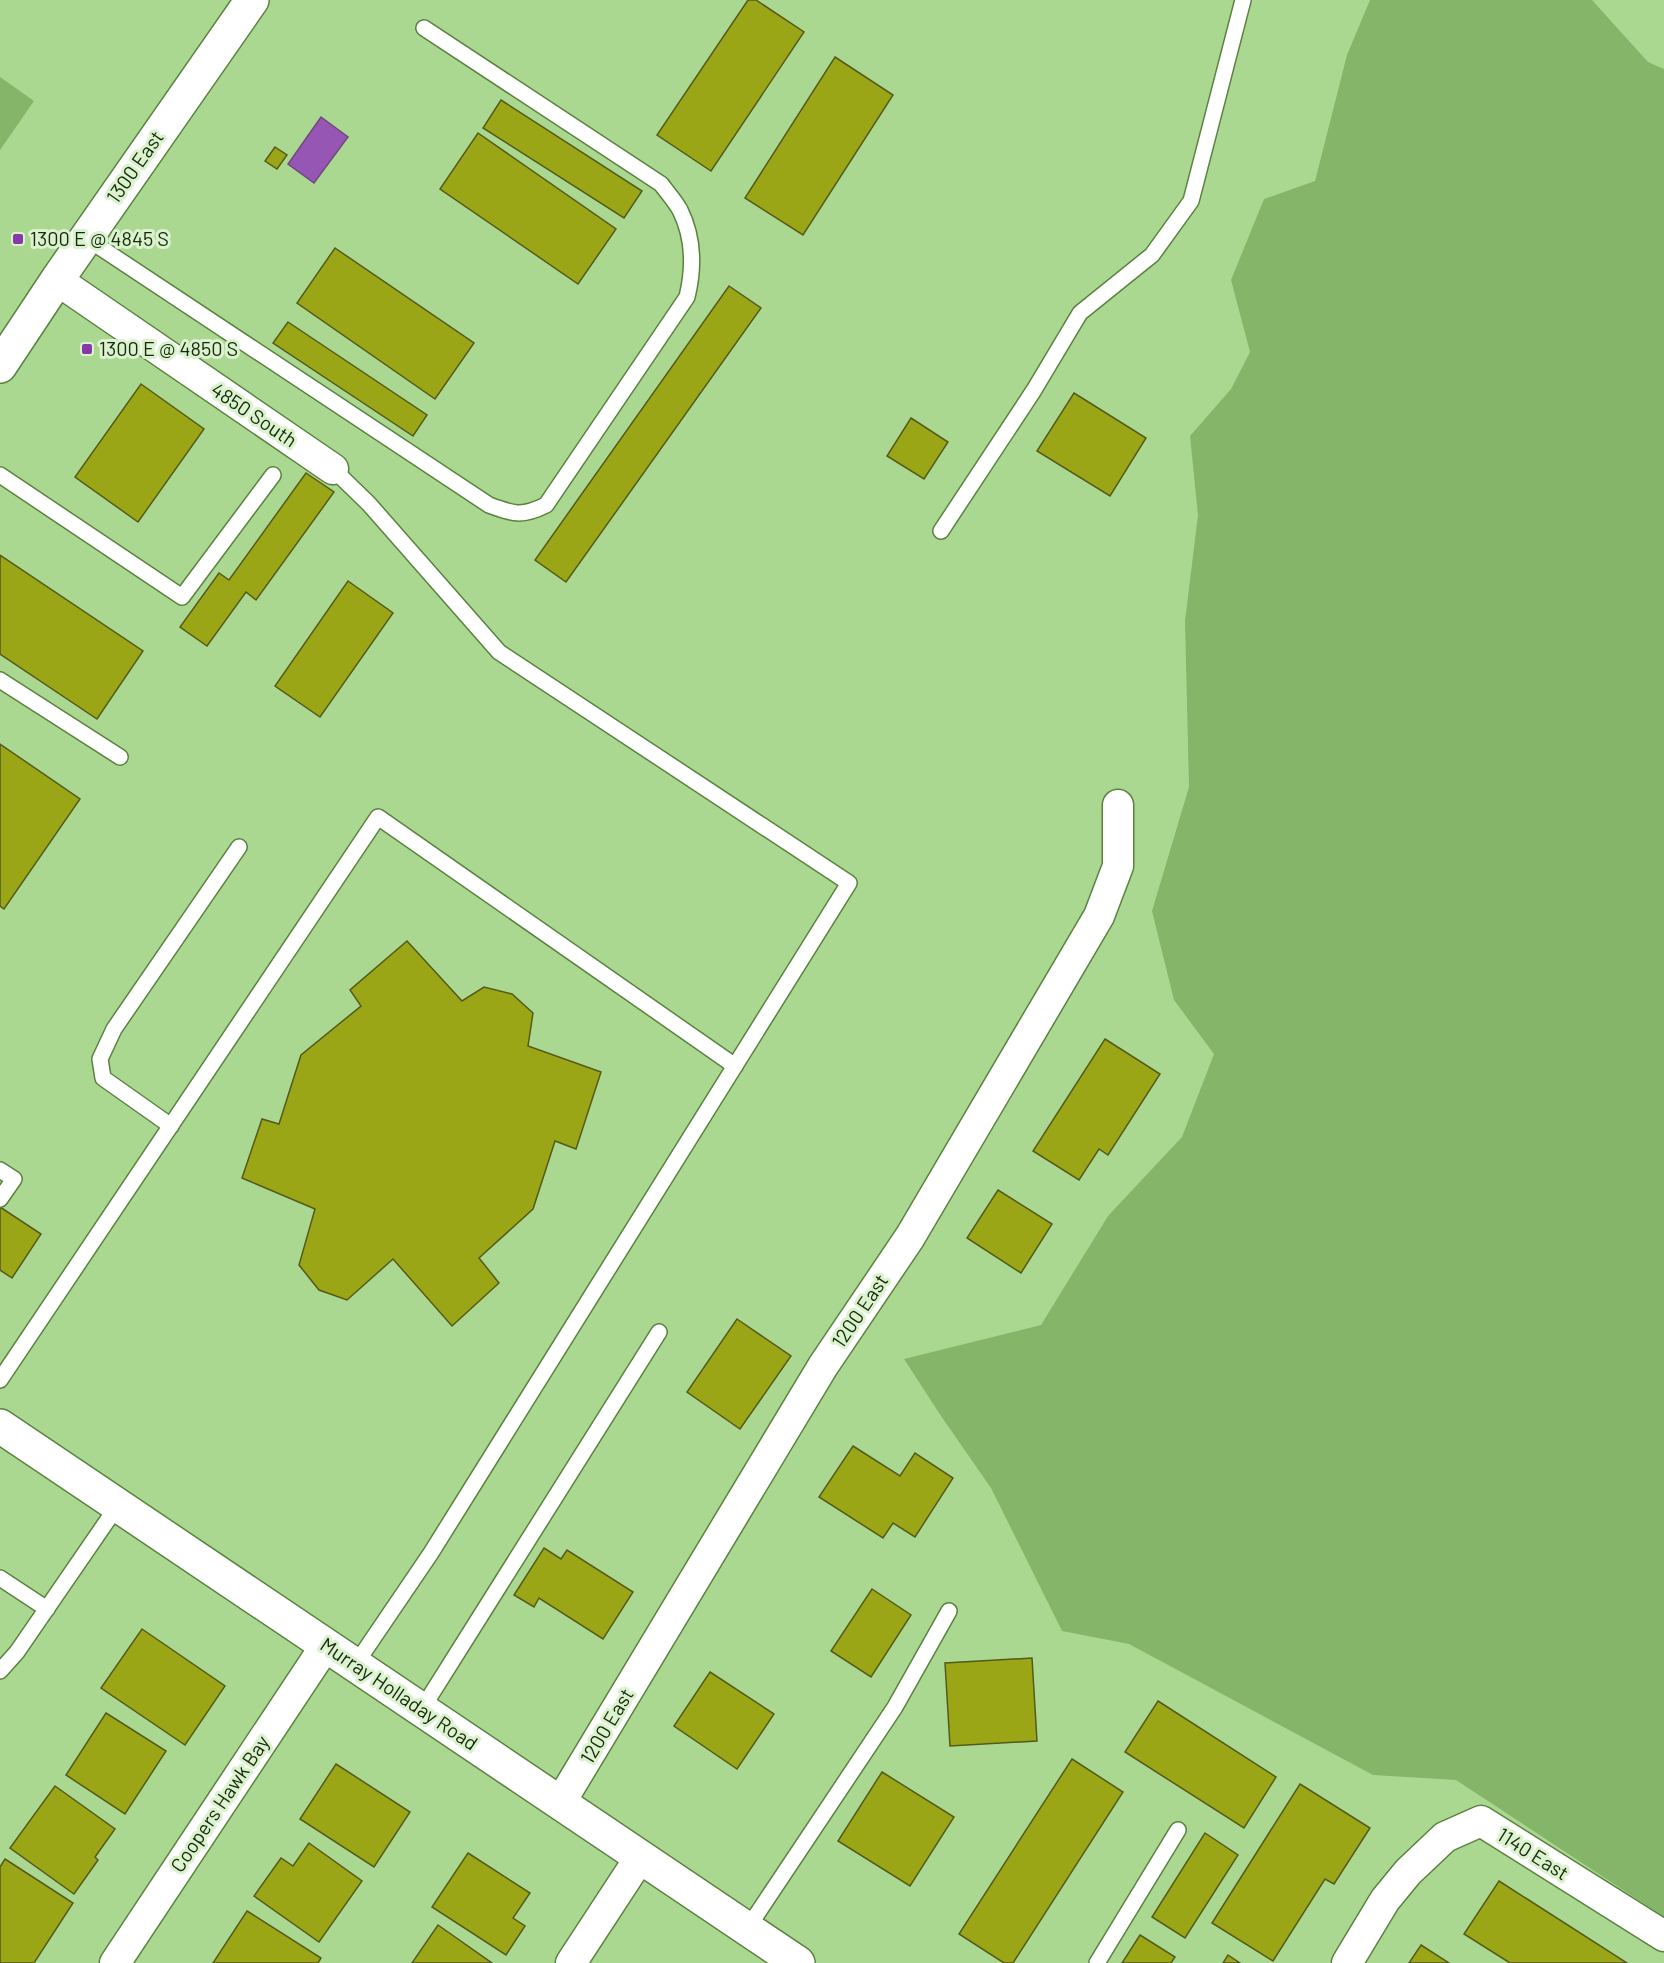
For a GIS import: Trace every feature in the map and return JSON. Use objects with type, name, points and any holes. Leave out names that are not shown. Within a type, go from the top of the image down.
[{"type":"main road","name":"1300 East","points":[[0,366],[57,280],[252,0]]},
{"type":"main road","name":"Murray Holladay Road","points":[[0,1426],[798,1963]]},
{"type":"street","name":"4850 South","points":[[57,280],[333,469]]},
{"type":"street","name":"1200 East","points":[[560,1803],[823,1366],[910,1237],[1099,916],[1118,866],[1118,806]]},
{"type":"street","name":"Coopers Hawk Bay","points":[[115,1963],[326,1645]]},
{"type":"street","name":"1140 East","points":[[1347,1963],[1385,1900],[1408,1872],[1445,1837],[1481,1821],[1664,1936]]},
{"type":"street","points":[[571,1963],[641,1856]]},
{"type":"lane","points":[[940,531],[1034,390],[1080,313],[1152,255],[1191,201],[1243,0]]},
{"type":"lane","points":[[86,238],[489,505],[511,514],[530,513],[546,505],[687,297],[693,273],[691,241],[680,210],[661,184],[424,28]]},
{"type":"lane","points":[[333,469],[369,504],[499,652],[849,883],[430,1553],[355,1665]]},
{"type":"lane","points":[[0,475],[182,597],[273,475]]},
{"type":"lane","points":[[0,680],[120,757]]},
{"type":"lane","points":[[0,1380],[378,818],[735,1066]]},
{"type":"lane","points":[[171,1126],[103,1077],[100,1059],[114,1029],[239,847]]},
{"type":"lane","points":[[0,1170],[14,1179],[0,1199]]},
{"type":"lane","points":[[422,1709],[659,1332]]},
{"type":"lane","points":[[0,1671],[17,1652],[118,1505]]},
{"type":"lane","points":[[0,1578],[47,1609]]},
{"type":"lane","points":[[747,1929],[895,1707],[949,1611]]},
{"type":"lane","points":[[1097,1963],[1178,1830]]},
{"type":"green space","points":[[1370,0],[1592,0],[1648,62],[1664,69],[1664,1917],[1456,1780],[1373,1775],[1129,1644],[1062,1631],[991,1488],[904,1359],[1041,1325],[1108,1216],[1182,1137],[1214,1054],[1174,1000],[1152,911],[1189,787],[1185,621],[1198,515],[1190,436],[1231,389],[1250,352],[1231,280],[1264,199],[1315,181],[1347,55]]},
{"type":"green space","points":[[0,77],[34,101],[0,150]]},
{"type":"shaded area","points":[[321,117],[348,137],[314,183],[288,164]]},
{"type":"building","points":[[748,0],[756,0],[804,32],[711,171],[657,135]]},
{"type":"building","points":[[835,57],[893,95],[803,235],[745,198]]},
{"type":"building","points":[[501,100],[642,191],[624,218],[483,128]]},
{"type":"building","points":[[478,133],[616,229],[578,284],[440,189]]},
{"type":"building","points":[[275,147],[287,155],[277,169],[265,161]]},
{"type":"building","points":[[335,248],[474,343],[435,399],[297,303]]},
{"type":"building","points":[[729,286],[761,308],[566,582],[535,560]]},
{"type":"building","points":[[288,322],[427,415],[413,436],[273,343]]},
{"type":"building","points":[[141,384],[204,429],[138,522],[75,477]]},
{"type":"building","points":[[1074,393],[1146,438],[1110,496],[1037,451]]},
{"type":"building","points":[[911,418],[948,442],[924,479],[887,456]]},
{"type":"building","points":[[306,473],[334,492],[256,600],[246,592],[207,646],[180,627],[219,573],[229,580]]},
{"type":"building","points":[[0,555],[143,651],[97,719],[0,654]]},
{"type":"building","points":[[348,581],[393,613],[320,717],[275,686]]},
{"type":"building","points":[[0,744],[80,799],[4,909],[0,906]]},
{"type":"building","points":[[407,941],[462,1001],[484,987],[512,994],[533,1013],[528,1046],[601,1072],[576,1149],[555,1141],[533,1209],[479,1258],[499,1283],[452,1326],[393,1259],[347,1300],[319,1290],[299,1265],[315,1209],[242,1178],[262,1119],[279,1124],[301,1055],[361,1006],[350,990]]},
{"type":"building","points":[[1105,1039],[1160,1074],[1108,1155],[1099,1149],[1079,1180],[1033,1151]]},
{"type":"building","points":[[998,1190],[1052,1224],[1021,1273],[967,1238]]},
{"type":"building","points":[[0,1207],[41,1234],[12,1278],[0,1270]]},
{"type":"building","points":[[737,1319],[791,1356],[740,1429],[687,1392]]},
{"type":"building","points":[[853,1446],[900,1476],[915,1453],[953,1478],[915,1537],[893,1523],[883,1538],[819,1497]]},
{"type":"building","points":[[544,1548],[561,1559],[567,1550],[633,1592],[603,1639],[539,1598],[534,1607],[514,1595]]},
{"type":"building","points":[[872,1589],[911,1615],[871,1677],[831,1651]]},
{"type":"building","points":[[142,1629],[225,1686],[185,1745],[101,1688]]},
{"type":"building","points":[[1032,1658],[1037,1741],[950,1746],[945,1663]]},
{"type":"building","points":[[710,1672],[774,1714],[737,1769],[674,1726]]},
{"type":"building","points":[[1158,1701],[1276,1777],[1244,1828],[1125,1752]]},
{"type":"building","points":[[106,1713],[166,1751],[125,1814],[66,1775]]},
{"type":"building","points":[[1072,1759],[1123,1792],[1013,1963],[1004,1963],[959,1934]]},
{"type":"building","points":[[336,1764],[410,1812],[374,1867],[300,1819]]},
{"type":"building","points":[[882,1772],[954,1817],[910,1886],[838,1841]]},
{"type":"building","points":[[1300,1784],[1370,1828],[1334,1884],[1325,1879],[1273,1961],[1212,1923]]},
{"type":"building","points":[[55,1786],[115,1829],[95,1857],[98,1860],[74,1894],[10,1848]]},
{"type":"building","points":[[1205,1833],[1238,1855],[1185,1938],[1152,1917]]},
{"type":"building","points":[[309,1843],[362,1881],[319,1942],[254,1896],[281,1858],[293,1866]]},
{"type":"building","points":[[468,1853],[530,1893],[513,1918],[525,1926],[506,1955],[432,1907]]},
{"type":"building","points":[[5,1859],[73,1903],[34,1963],[0,1963],[0,1867]]},
{"type":"building","points":[[1499,1881],[1627,1963],[1510,1963],[1464,1934]]},
{"type":"building","points":[[247,1911],[321,1958],[318,1963],[213,1963]]},
{"type":"building","points":[[438,1925],[492,1963],[412,1963]]},
{"type":"building","points":[[1140,1935],[1175,1957],[1171,1963],[1122,1963]]},
{"type":"building","points":[[1421,1945],[1449,1963],[1409,1963]]},
{"type":"building","points":[[1228,1955],[1240,1963],[1223,1963]]},
{"type":"place","name":"1300 E @ 4845 S","points":[[18,239]]},
{"type":"place","name":"1300 E @ 4850 S","points":[[87,349]]}]
